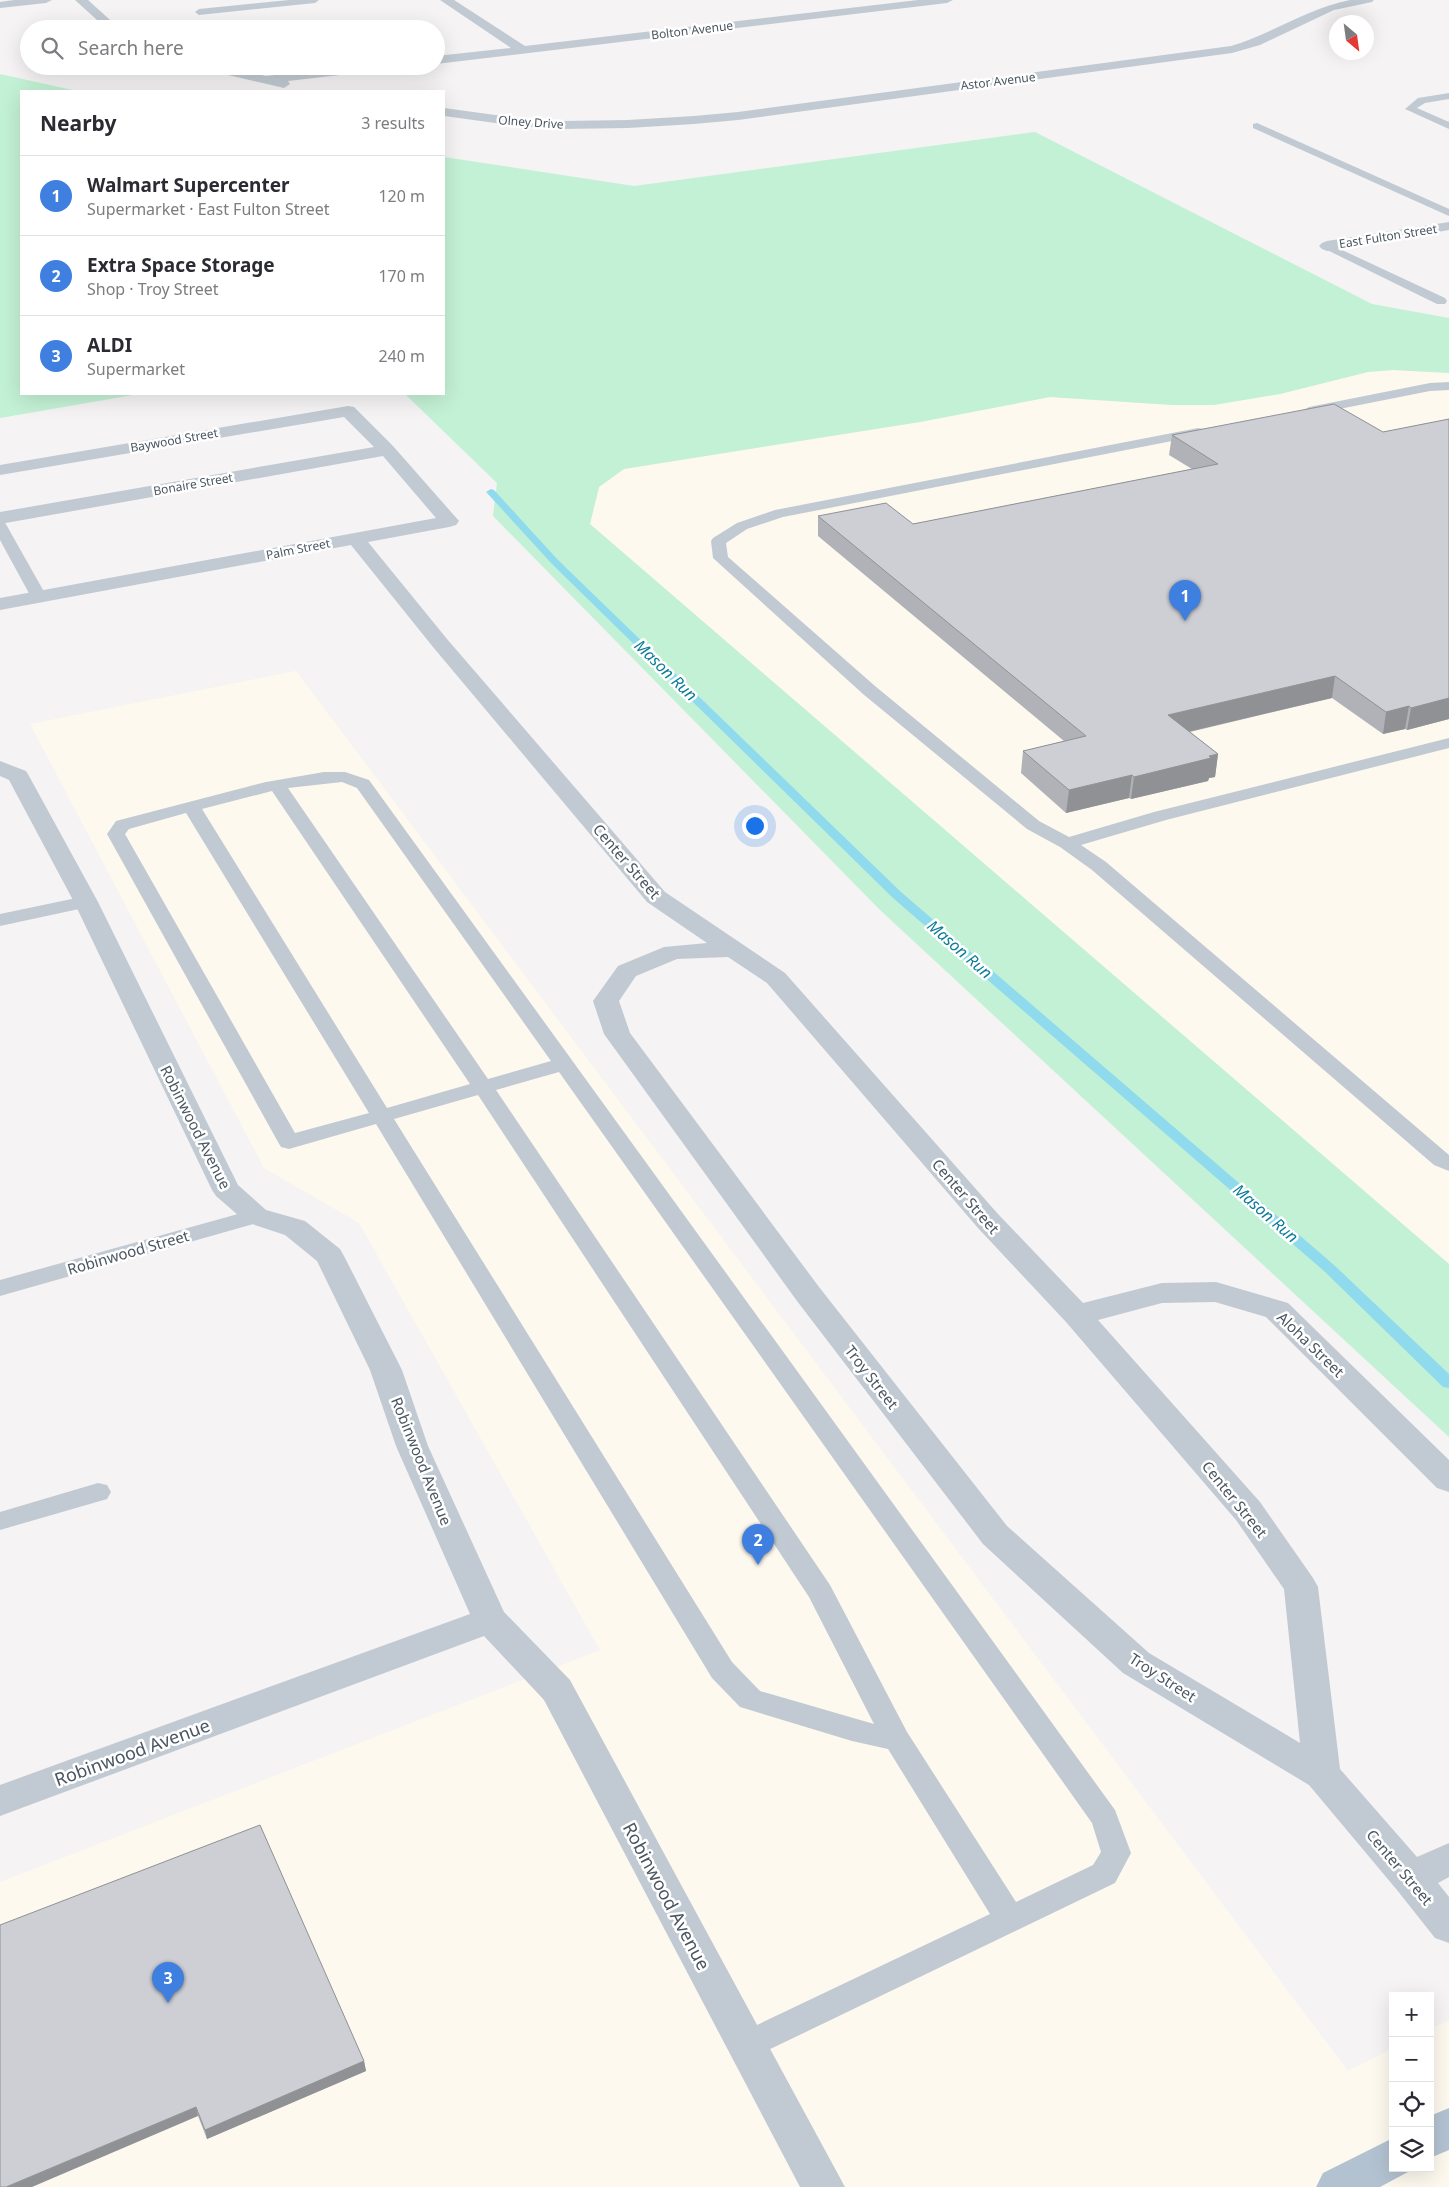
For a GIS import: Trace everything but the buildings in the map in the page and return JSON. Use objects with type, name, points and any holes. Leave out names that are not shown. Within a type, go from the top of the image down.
[{"type":"main road","points":[[1434,2136],[1449,2128]]},
{"type":"main road","points":[[1338,2187],[1389,2160]]},
{"type":"street","points":[[0,5],[46,0]]},
{"type":"street","points":[[82,0],[104,20]]},
{"type":"street","points":[[446,0],[523,50]]},
{"type":"street","name":"Bolton Avenue","points":[[445,59],[947,0]]},
{"type":"street","name":"Astor Avenue","points":[[619,124],[673,122],[738,116],[1196,55],[1232,49],[1256,42],[1330,7],[1368,0]]},
{"type":"street","points":[[245,75],[301,87]]},
{"type":"street","points":[[266,80],[308,75]]},
{"type":"street","name":"Olney Drive","points":[[445,112],[496,120],[551,124],[619,124]]},
{"type":"street","name":"East Fulton Street","points":[[1326,246],[1449,226]]},
{"type":"street","name":"Palm Street","points":[[0,604],[449,521],[387,450],[348,411]]},
{"type":"street","name":"Baywood Street","points":[[0,470],[348,411]]},
{"type":"street","name":"Bonaire Street","points":[[0,518],[387,450]]},
{"type":"street","name":"Center Street","points":[[355,538],[440,642],[656,897],[730,949],[776,978],[988,1221],[1077,1315],[1248,1511],[1301,1587],[1322,1774],[1411,1878],[1449,1926]]},
{"type":"street","name":"Robinwood Avenue","points":[[0,768],[18,776],[86,902],[226,1190],[256,1216],[294,1228],[329,1256],[386,1370],[412,1446],[490,1620],[557,1690],[823,2187]]},
{"type":"street","name":"Troy Street","points":[[730,949],[673,952],[627,971],[606,1001],[617,1034],[808,1294],[995,1535],[1136,1663],[1322,1774]]},
{"type":"street","name":"Aloha Street","points":[[1077,1315],[1162,1293],[1216,1292],[1277,1310],[1449,1480]]},
{"type":"street","name":"Robinwood Avenue","points":[[0,1801],[490,1620]]},
{"type":"street","points":[[1411,1878],[1449,1859]]},
{"type":"lane","points":[[198,12],[315,0]]},
{"type":"lane","points":[[1449,96],[1422,100],[1410,109],[1449,126]]},
{"type":"lane","points":[[1257,126],[1449,213]]},
{"type":"lane","points":[[1326,246],[1441,301]]},
{"type":"lane","points":[[1297,413],[1430,387],[1449,386]]},
{"type":"lane","points":[[1210,430],[780,513],[742,526],[718,541],[721,558],[869,690],[1033,825],[1067,843],[1099,866],[1449,1164]]},
{"type":"lane","points":[[0,526],[39,597]]},
{"type":"lane","points":[[1067,843],[1160,816],[1449,743]]},
{"type":"lane","points":[[566,1064],[289,1142],[116,834],[122,825],[191,806],[278,786],[319,778],[344,777],[363,784],[566,1064],[1105,1819],[1116,1853],[1104,1874],[747,2045]]},
{"type":"lane","points":[[278,786],[483,1087],[820,1592],[898,1740],[1010,1919]]},
{"type":"lane","points":[[191,806],[722,1670],[750,1699],[852,1730],[898,1740]]},
{"type":"lane","points":[[0,920],[86,902]]},
{"type":"lane","name":"Robinwood Street","points":[[0,1288],[256,1216]]},
{"type":"lane","points":[[0,1521],[98,1492]]},
{"type":"shaded area","points":[[1393,370],[1449,373],[1449,1264],[590,524],[599,487],[624,469],[920,422],[1050,397],[1172,405],[1214,405],[1280,394],[1368,372]]},
{"type":"shaded area","points":[[296,671],[1348,2071],[1389,2050],[1389,2172],[1434,2172],[1434,2027],[1449,2020],[1449,2187],[0,2187],[0,1882],[600,1650],[359,1223],[264,1168],[30,724]]},
{"type":"green space","points":[[0,74],[72,90],[20,90],[20,395],[133,395],[0,418]]},
{"type":"green space","points":[[1035,132],[1372,304],[1449,318],[1449,373],[1393,370],[1368,372],[1280,394],[1214,405],[1172,405],[1050,397],[920,422],[624,469],[599,487],[590,524],[1449,1264],[1449,1437],[880,910],[493,516],[497,483],[406,395],[445,395],[445,157],[634,186]]},
{"type":"waterway","name":"Mason Run","points":[[491,492],[555,562],[897,895],[1329,1268],[1449,1383]]},
{"type":"place","name":"Walmart Supercenter","points":[[1185,621]]},
{"type":"place","name":"Extra Space Storage","points":[[758,1565]]},
{"type":"place","name":"ALDI","points":[[168,2003]]}]
